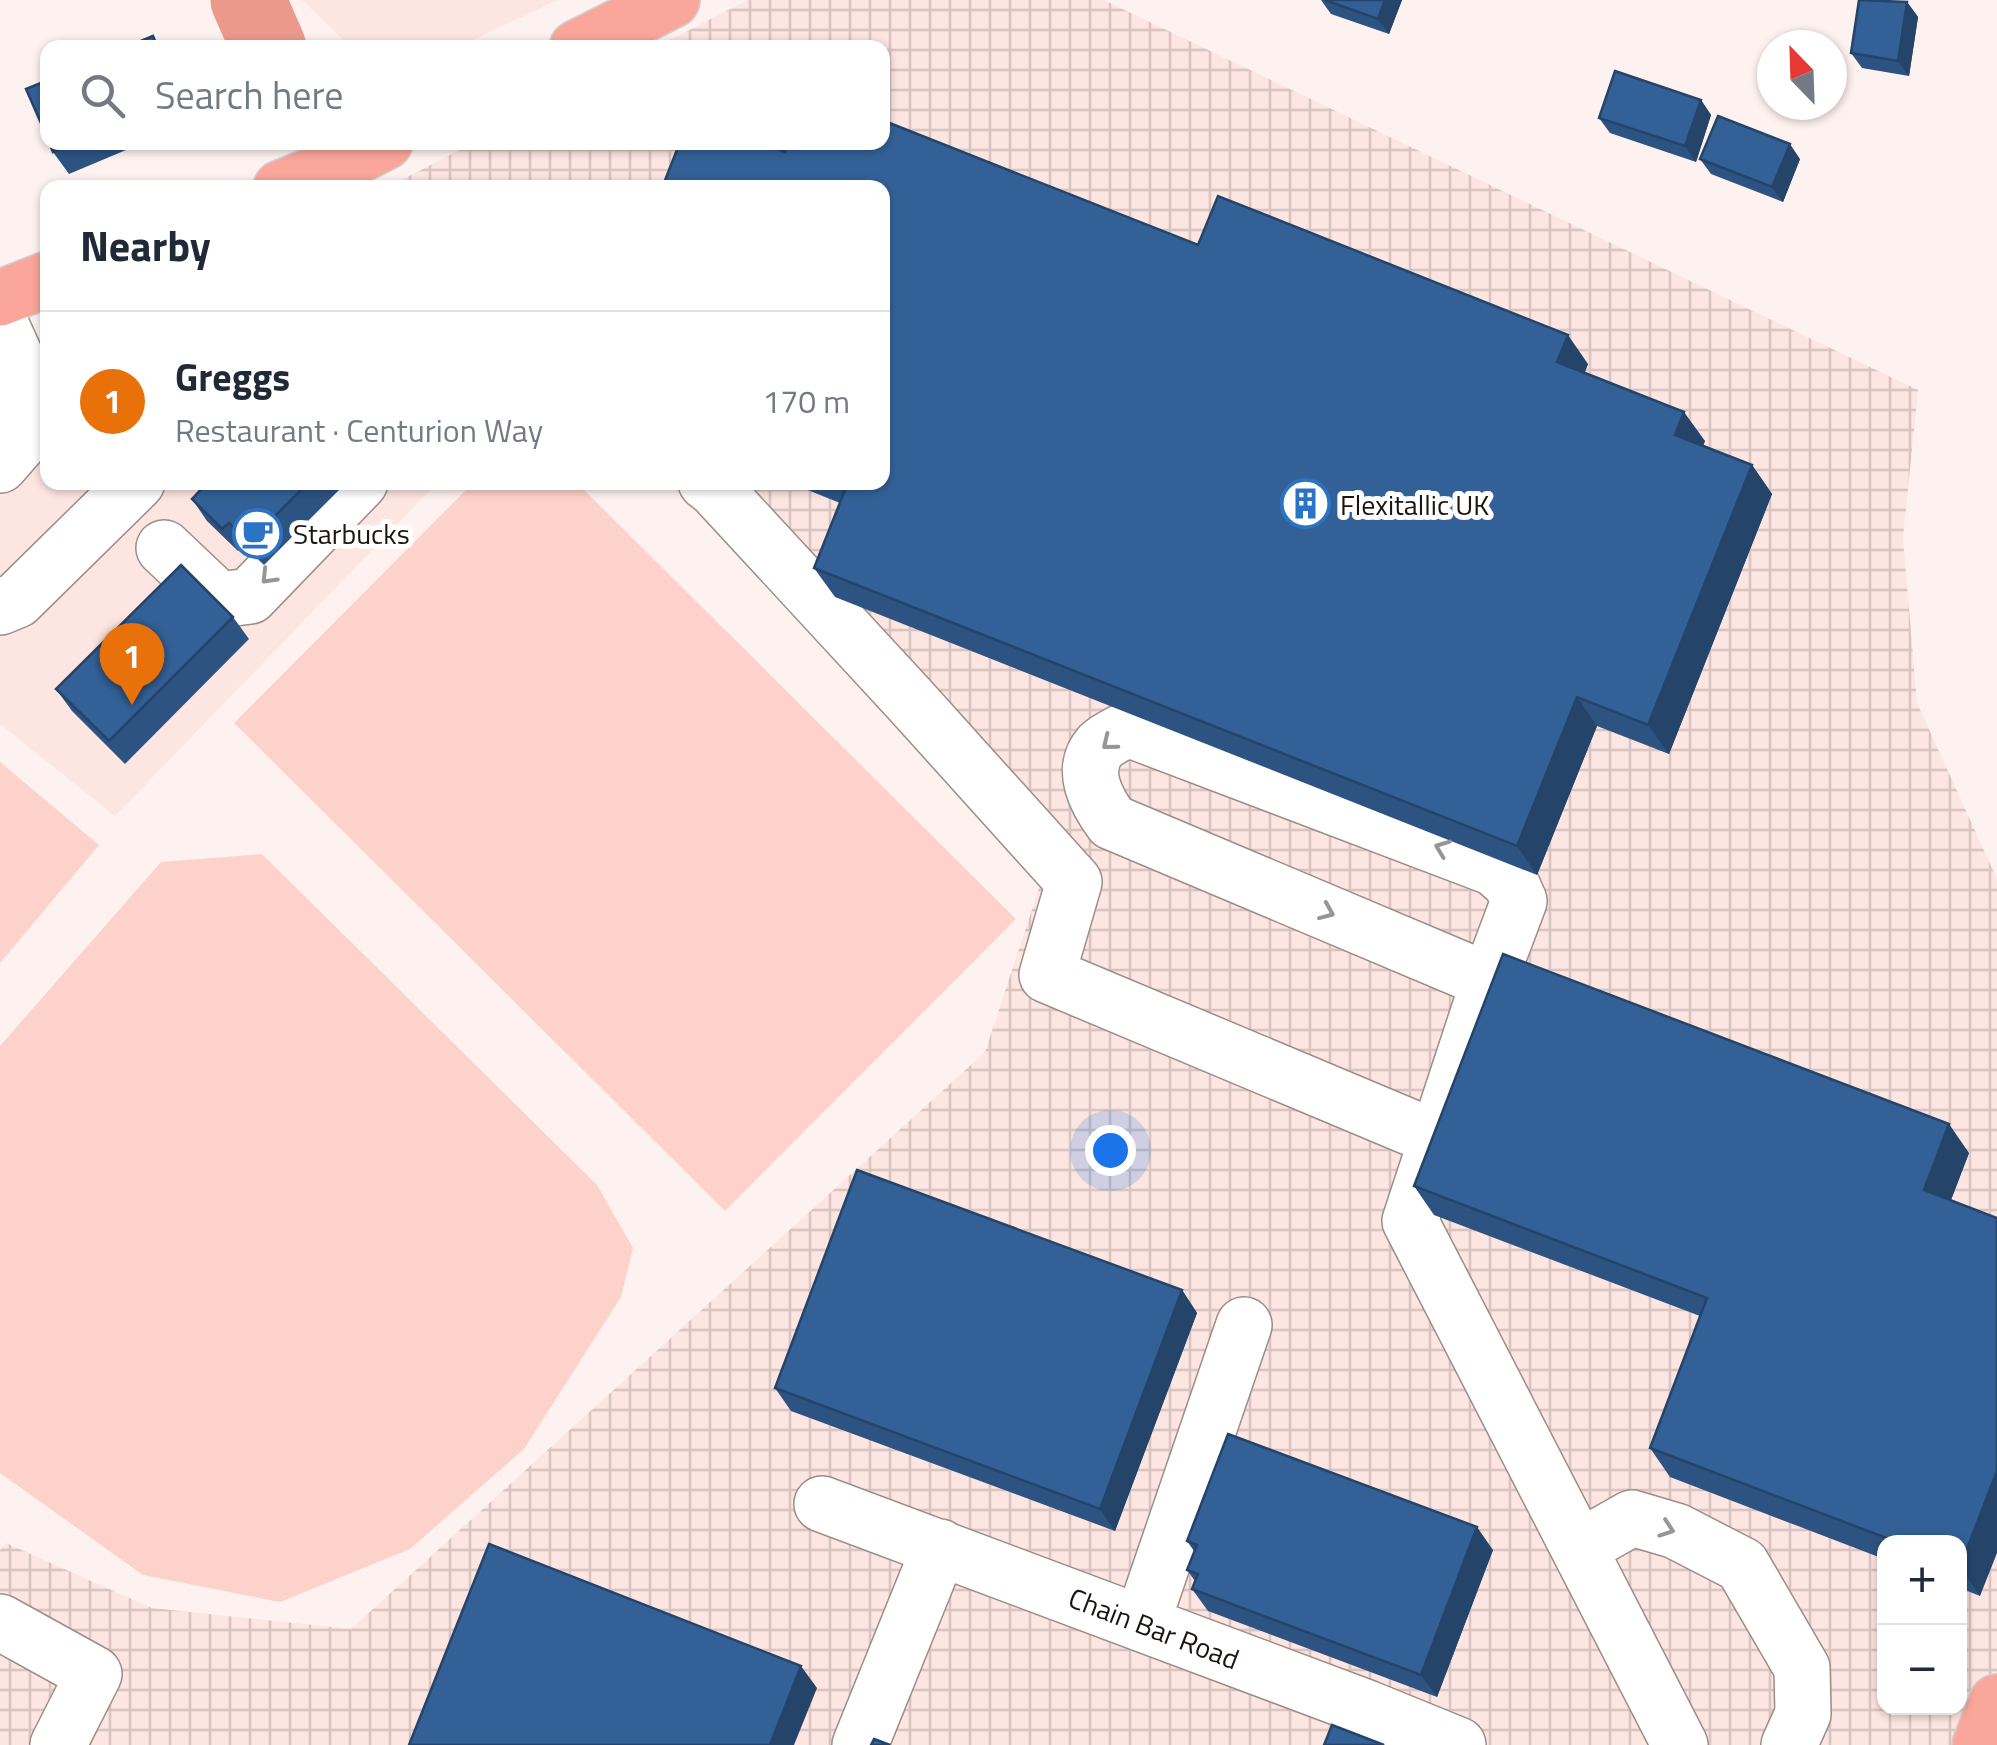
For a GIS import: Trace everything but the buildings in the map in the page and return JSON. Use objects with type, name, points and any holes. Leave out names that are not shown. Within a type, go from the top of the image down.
[{"type":"main road","points":[[592,40],[672,0]]},
{"type":"main road","points":[[300,180],[369,150]]},
{"type":"main road","points":[[0,298],[40,282]]},
{"type":"street","points":[[0,323],[20,367],[28,434],[0,465]]},
{"type":"street","points":[[0,607],[17,600],[129,490]]},
{"type":"street","points":[[164,548],[219,600],[250,596],[352,490]]},
{"type":"street","points":[[717,490],[1074,882],[1047,976],[1438,1139]]},
{"type":"street","points":[[1489,980],[1112,822],[1099,804],[1092,784],[1091,766],[1098,748],[1128,729],[1494,868],[1511,883],[1518,901],[1410,1221],[1680,1745]]},
{"type":"street","points":[[1142,1623],[1244,1325]]},
{"type":"street","name":"Chain Bar Road","points":[[822,1504],[1458,1745]]},
{"type":"street","points":[[1579,1548],[1632,1518],[1676,1531],[1742,1565],[1802,1668],[1803,1714],[1789,1745]]},
{"type":"street","points":[[860,1745],[940,1548]]},
{"type":"street","points":[[0,1622],[94,1674],[58,1745]]},
{"type":"shaded area","points":[[302,0],[557,0],[473,40],[344,40]]},
{"type":"shaded area","points":[[748,0],[1104,0],[1918,390],[1903,538],[1917,703],[1997,879],[1997,1745],[0,1745],[0,1550],[6,1543],[152,1608],[351,1629],[985,1052],[1043,876],[679,490],[890,490],[890,180],[402,180],[459,150],[890,150],[890,40],[670,40]]},
{"type":"shaded area","points":[[0,429],[40,429],[40,490],[430,490],[115,816],[0,724]]},
{"type":"shaded area","points":[[466,490],[584,490],[1016,919],[725,1211],[234,723]]},
{"type":"shaded area","points":[[0,762],[99,845],[0,963]]},
{"type":"shaded area","points":[[262,854],[597,1185],[633,1248],[621,1297],[524,1449],[410,1549],[280,1602],[143,1575],[0,1473],[0,1046],[161,862]]},
{"type":"waterway","points":[[248,0],[266,40]]},
{"type":"place","name":"Flexitallic UK","points":[[1305,504]]},
{"type":"place","name":"Starbucks","points":[[258,533]]},
{"type":"place","name":"Greggs","points":[[132,705]]}]
